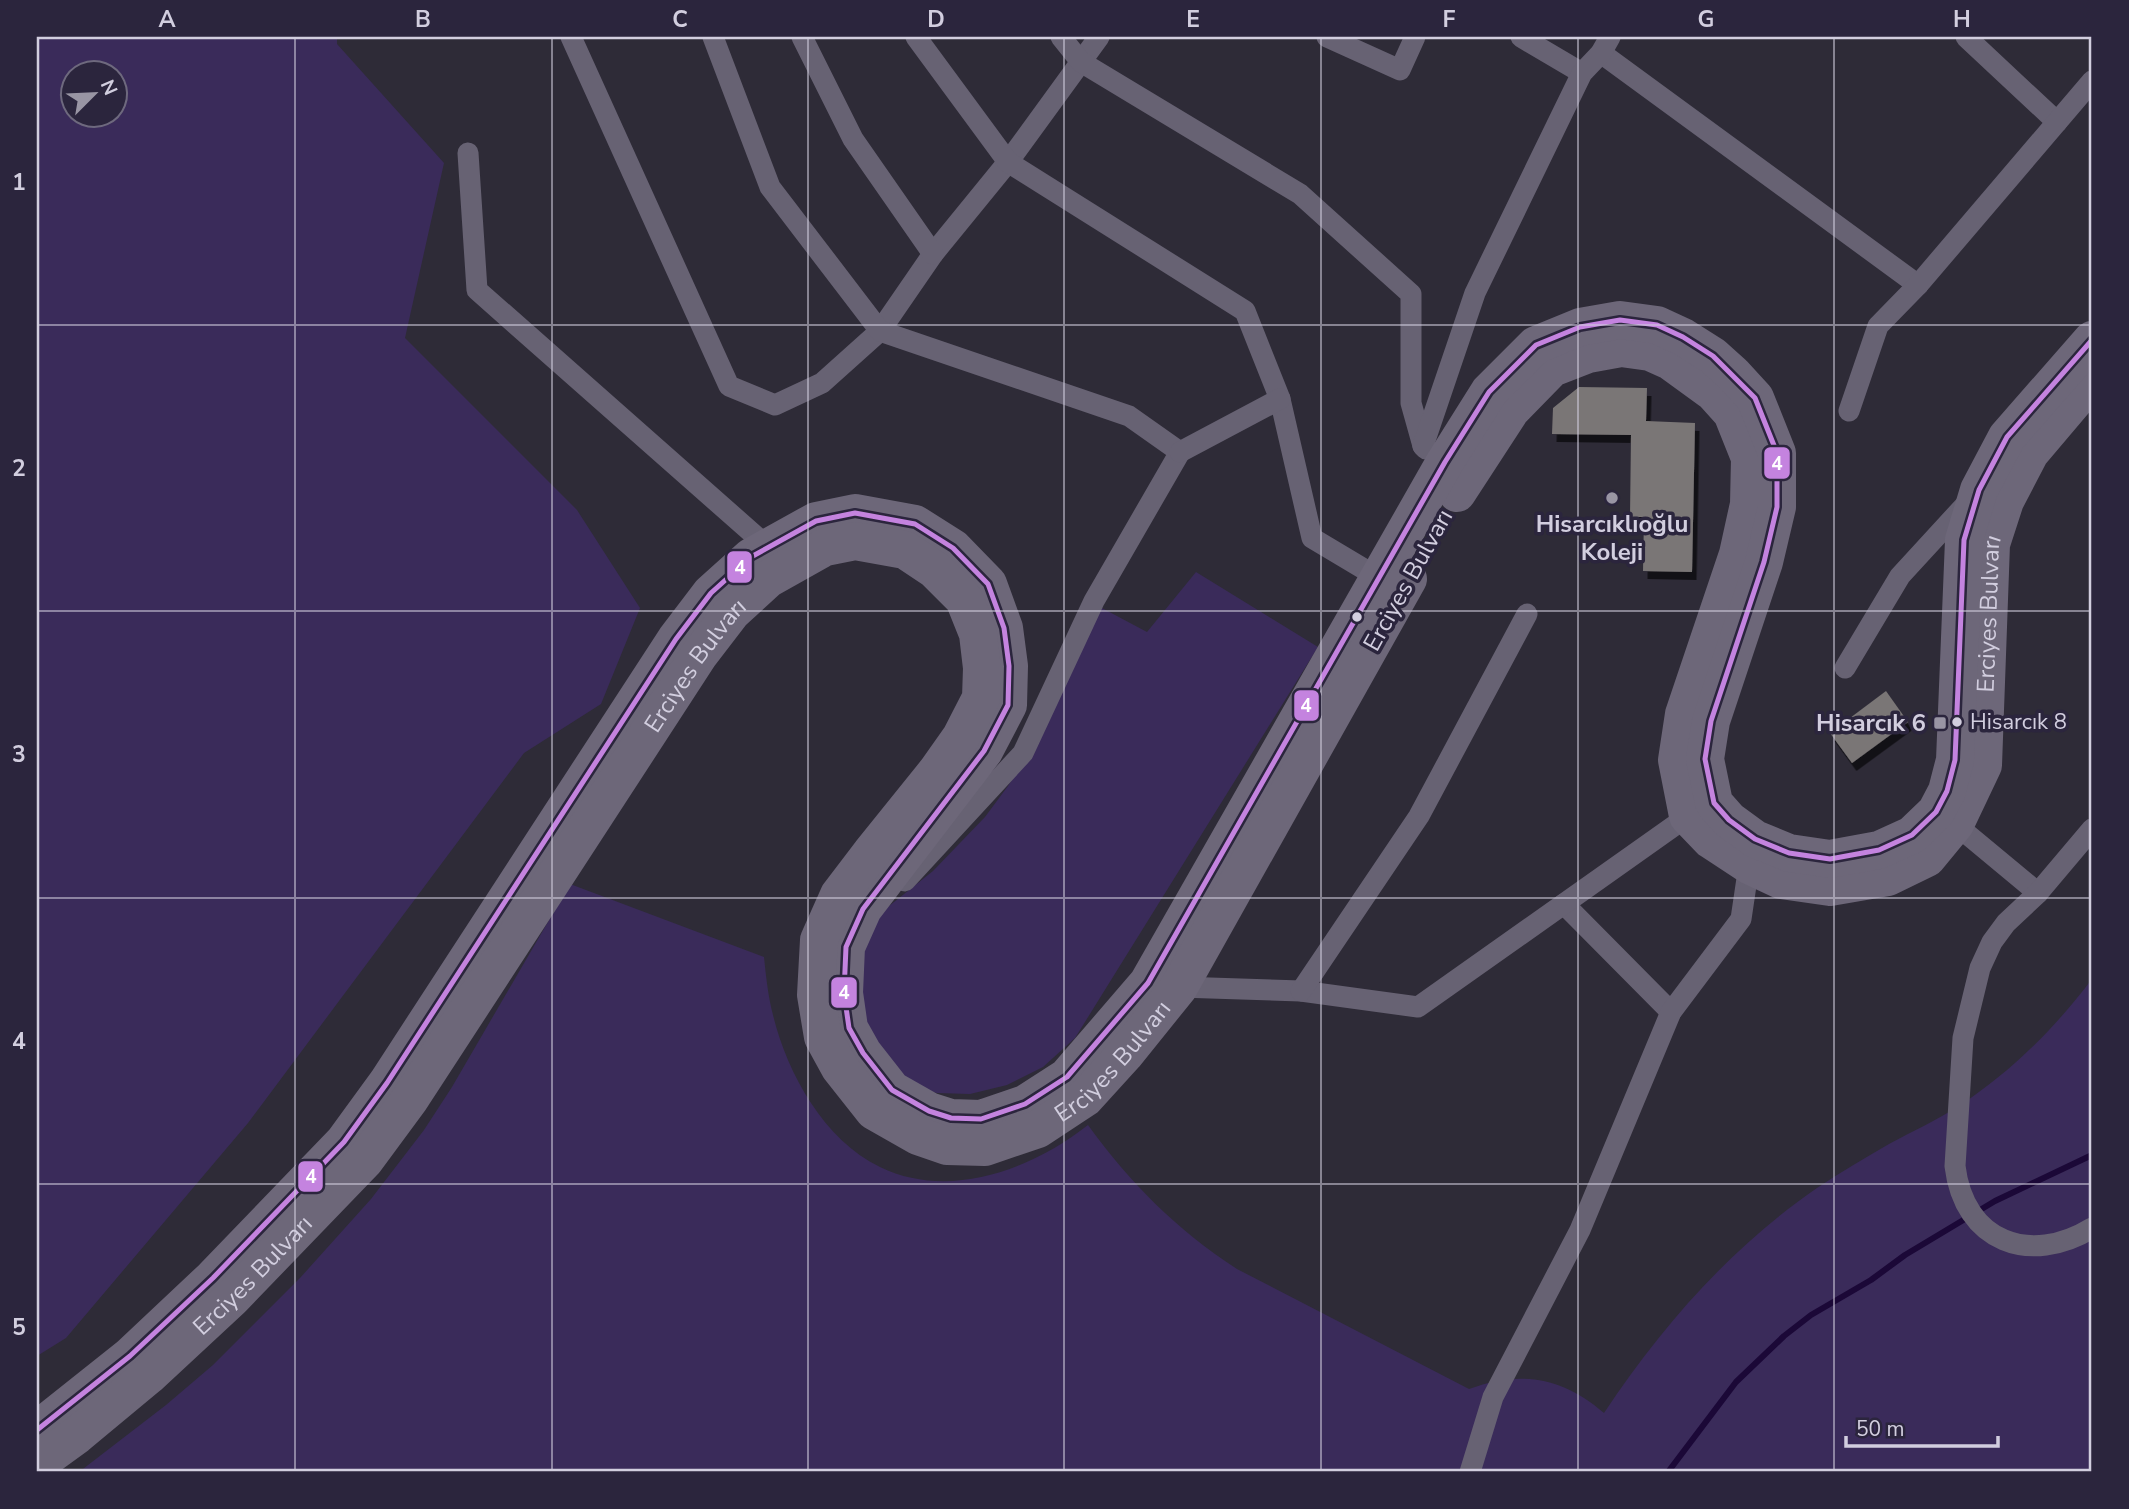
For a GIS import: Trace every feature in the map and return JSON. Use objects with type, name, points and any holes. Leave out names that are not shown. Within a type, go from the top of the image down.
[{"type":"highway","name":"Erciyes Bulvarı","points":[[37,1430],[130,1356],[213,1278],[344,1142],[387,1083],[676,639],[711,593],[751,557],[816,521],[855,513],[915,524],[953,548],[988,584],[1004,628],[1009,666],[1009,705],[984,751],[863,909],[846,947],[844,993],[849,1028],[863,1053],[892,1090],[929,1111],[951,1118],[981,1119],[1026,1104],[1067,1077],[1149,983],[1379,578],[1434,454],[1489,392],[1536,345],[1580,327],[1620,320],[1657,325],[1713,356],[1755,398],[1777,453],[1777,507],[1764,562],[1711,721],[1705,759],[1714,803],[1729,820],[1755,839],[1789,853],[1830,859],[1879,850],[1912,835],[1936,812],[1947,791],[1955,761],[1964,540],[1979,490],[2007,437],[2092,340]]},
{"type":"highway","name":"Erciyes Bulvarı","points":[[37,1464],[77,1435],[158,1368],[232,1298],[365,1160],[410,1099],[699,655],[732,612],[768,579],[825,547],[855,541],[905,550],[935,570],[964,599],[978,634],[982,698],[961,737],[937,771],[839,895],[819,940],[816,995],[823,1037],[840,1068],[874,1111],[918,1136],[947,1146],[985,1147],[1038,1129],[1085,1098],[1179,987],[1454,498],[1511,410],[1552,368],[1588,354],[1621,348],[1650,352],[1670,361],[1714,393],[1732,413],[1750,458],[1749,504],[1738,554],[1684,714],[1677,760],[1688,816],[1711,840],[1749,865],[1781,880],[1830,887],[1888,877],[1927,858],[1955,824],[1983,765],[1991,544],[2005,501],[2030,453],[2092,380]]},
{"type":"street","points":[[570,37],[729,386],[775,405],[822,383],[880,331],[933,254],[1008,162],[1099,37]]},
{"type":"street","points":[[713,37],[770,187],[880,331],[1129,416],[1180,452]]},
{"type":"street","points":[[802,37],[853,139],[933,254]]},
{"type":"street","points":[[916,37],[1008,162],[1245,311],[1280,399],[1312,538],[1379,578]]},
{"type":"street","points":[[1061,37],[1081,62],[1300,194],[1411,294],[1411,403],[1434,454]]},
{"type":"street","points":[[1327,37],[1401,70],[1415,37]]},
{"type":"street","points":[[1521,37],[1582,73]]},
{"type":"street","points":[[1966,37],[2057,122]]},
{"type":"street","points":[[1434,454],[1475,293],[1582,73],[1605,45],[1918,285]]},
{"type":"street","points":[[1849,411],[1878,326],[1918,285],[2092,80]]},
{"type":"street","points":[[468,153],[477,290],[768,547]]},
{"type":"street","points":[[853,930],[885,903],[1023,753],[1094,601],[1180,452],[1280,399]]},
{"type":"street","points":[[1845,668],[1900,576],[1979,490]]},
{"type":"street","points":[[1301,991],[1419,816],[1527,614]]},
{"type":"street","points":[[1179,987],[1301,991],[1418,1007],[1688,816]]},
{"type":"street","points":[[1955,824],[2038,893]]},
{"type":"street","points":[[2092,829],[2038,893],[2006,923],[1992,942],[1980,968],[1963,1038],[1955,1167],[1956,1182],[1961,1195],[1978,1224],[1992,1236],[2008,1243],[2038,1247],[2062,1243],[2092,1228]]},
{"type":"street","points":[[1469,1472],[1493,1397],[1580,1230],[1671,1013],[1741,919],[1749,865]]},
{"type":"street","points":[[1564,904],[1671,1013]]},
{"type":"shaded area","points":[[37,37],[337,37],[337,44],[444,163],[405,338],[577,510],[640,608],[601,704],[524,753],[248,1123],[66,1338],[37,1356]]},
{"type":"shaded area","points":[[1196,572],[1318,647],[1075,1038],[1043,1067],[1007,1085],[970,1094],[937,1093],[915,1087],[882,1061],[853,987],[874,918],[933,871],[985,817],[1008,786],[1029,754],[1100,607],[1147,632]]},
{"type":"shaded area","points":[[570,884],[764,957],[768,993],[779,1037],[798,1081],[825,1122],[842,1140],[880,1167],[907,1177],[934,1181],[989,1175],[1042,1155],[1088,1125],[1156,1204],[1194,1238],[1237,1269],[1469,1389],[1506,1380],[1540,1380],[1572,1391],[1604,1413],[1674,1319],[1755,1236],[1826,1182],[1951,1111],[1997,1079],[2063,1015],[2092,979],[2092,1472],[79,1472],[213,1365],[300,1278],[371,1199],[424,1130],[452,1087]]},
{"type":"building","points":[[1579,387],[1647,388],[1646,421],[1695,423],[1692,572],[1643,571],[1644,517],[1630,517],[1631,435],[1552,434],[1553,408]]},
{"type":"building","points":[[1886,691],[1908,722],[1852,763],[1830,733]]},
{"type":"waterway","points":[[1668,1472],[1736,1382],[1784,1336],[1811,1315],[1995,1201],[2092,1155]]},
{"type":"transit line","name":"4","points":[[37,1430],[130,1356],[213,1278],[344,1142],[387,1083],[676,639],[711,593],[751,557],[816,521],[855,513],[915,524],[953,548],[988,584],[1004,628],[1009,666],[1008,705],[984,751],[863,909],[846,947],[844,993],[849,1028],[863,1053],[892,1090],[929,1111],[951,1118],[981,1119],[1025,1104],[1067,1077],[1148,983],[1445,462],[1489,392],[1536,345],[1580,327],[1620,320],[1657,325],[1713,356],[1755,398],[1777,453],[1777,507],[1764,562],[1711,721],[1705,759],[1714,803],[1729,820],[1755,839],[1789,853],[1830,859],[1879,850],[1912,835],[1936,812],[1947,791],[1955,760],[1964,540],[1979,490],[2007,437],[2092,340]]},
{"type":"place","name":"Hisarcıklıoğlu Koleji","points":[[1612,498]]},
{"type":"place","name":"Hisarcık 8","points":[[1957,722]]},
{"type":"place","name":"Hisarcık 6","points":[[1940,723]]}]
